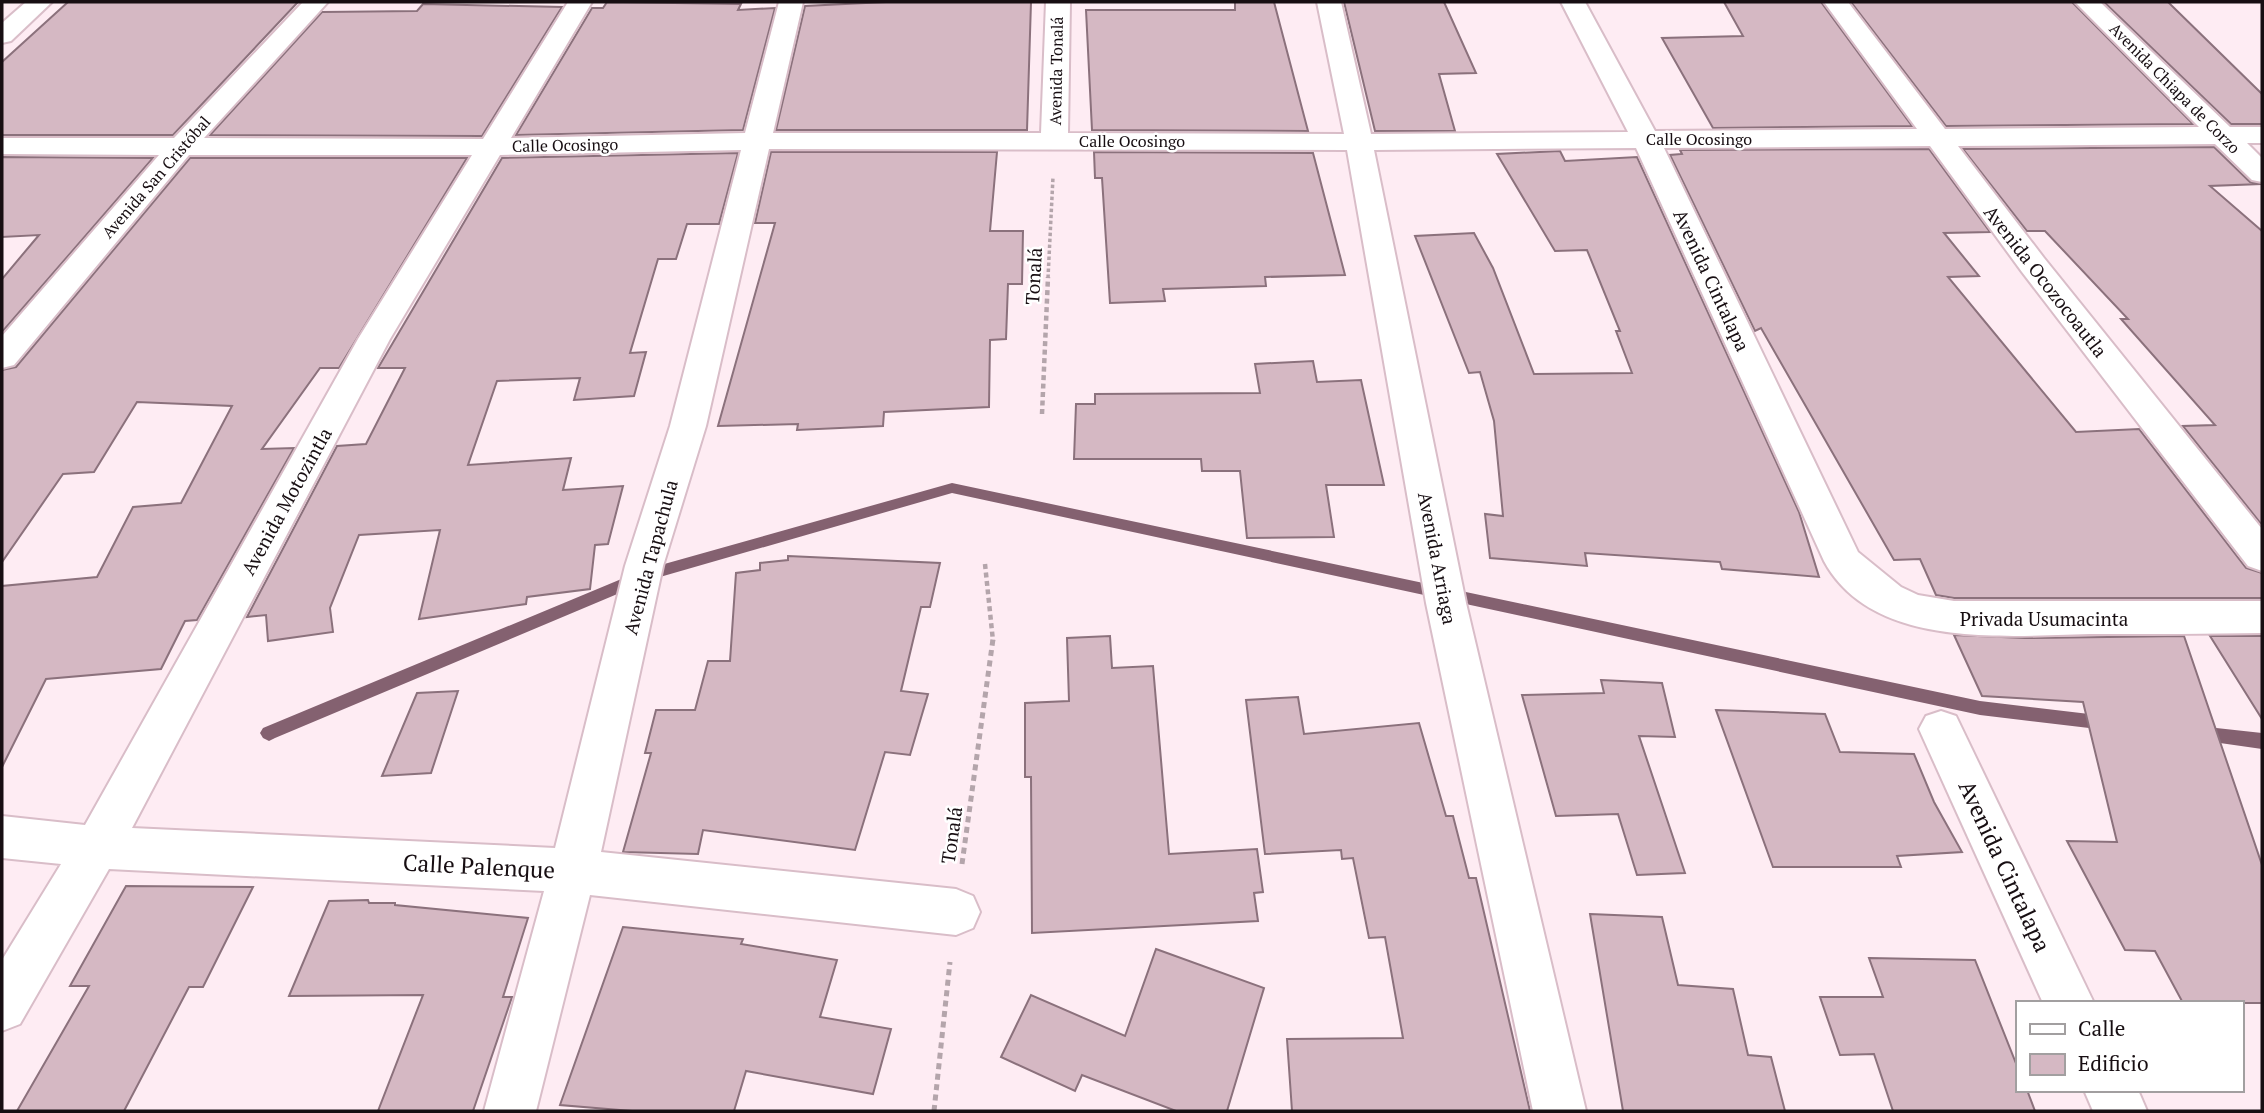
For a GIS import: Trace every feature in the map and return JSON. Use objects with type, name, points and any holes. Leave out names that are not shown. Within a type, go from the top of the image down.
[{"type":"street","points":[[2,36],[40,2]]},
{"type":"street","name":"Avenida San Cristóbal","points":[[2,357],[181,147],[316,2]]},
{"type":"street","name":"Avenida Motozintla","points":[[2,1006],[97,847],[374,339],[580,2]]},
{"type":"street","name":"Avenida Tapachula","points":[[510,1111],[573,871],[644,566],[688,426],[791,2]]},
{"type":"street","name":"Avenida Tonalá","points":[[1054,140],[1058,2]]},
{"type":"street","name":"Avenida Arriaga","points":[[1329,2],[1359,142],[1444,592],[1559,1111]]},
{"type":"street","name":"Avenida Cintalapa","points":[[1573,2],[1645,138],[1843,561]]},
{"type":"street","name":"Avenida Ocozocoautla","points":[[1836,2],[1937,139],[2262,556]]},
{"type":"street","name":"Avenida Chiapa de Corzo","points":[[2087,2],[2262,174]]},
{"type":"street","name":"Calle Ocosingo","points":[[2,146],[489,147],[758,141],[1359,142],[2262,135]]},
{"type":"street","name":"Privada Usumacinta","points":[[1843,561],[1867,587],[1902,608],[1938,617],[2262,617]]},
{"type":"street","name":"Avenida Cintalapa","points":[[1941,729],[2068,1001]]},
{"type":"street","name":"Calle Palenque","points":[[2,837],[97,847],[573,871],[956,912]]},
{"type":"street","points":[[2111,1092],[2120,1111]]},
{"type":"path","name":"Tonalá","points":[[1042,414],[1054,140]]},
{"type":"path","name":"Tonalá","points":[[934,1111],[956,912],[993,638],[985,564]]},
{"type":"building","points":[[68,2],[298,2],[173,135],[2,135],[2,62]]},
{"type":"building","points":[[607,2],[741,4],[738,10],[775,8],[743,130],[516,135],[592,8],[603,8]]},
{"type":"building","points":[[886,2],[1031,2],[1027,130],[776,130],[805,6]]},
{"type":"building","points":[[1235,2],[1274,2],[1308,131],[1092,130],[1086,10],[1235,10]]},
{"type":"building","points":[[1344,2],[1444,2],[1476,73],[1439,74],[1455,131],[1375,131]]},
{"type":"building","points":[[1724,2],[1821,2],[1912,126],[1713,128],[1662,38],[1743,36]]},
{"type":"building","points":[[1851,2],[2072,2],[2193,124],[1946,126]]},
{"type":"building","points":[[2104,2],[2168,2],[2262,94],[2262,124],[2231,124]]},
{"type":"building","points":[[423,4],[562,7],[482,136],[210,135],[322,12],[417,11]]},
{"type":"building","points":[[2214,147],[2250,182],[2262,184],[2210,186],[2262,231],[2262,525],[2183,426],[2215,425],[2121,319],[2128,319],[2045,231],[2027,231],[1963,149]]},
{"type":"building","points":[[1929,149],[1990,232],[1944,233],[1979,276],[1948,277],[2076,432],[2139,429],[2246,568],[2262,573],[2262,598],[1954,598],[1936,595],[1920,559],[1894,560],[1761,328],[1755,331],[1670,155],[1682,154],[1680,150]]},
{"type":"building","points":[[1560,151],[1565,161],[1637,157],[1799,512],[1819,577],[1722,569],[1720,562],[1585,553],[1587,566],[1490,558],[1485,514],[1503,516],[1494,421],[1480,372],[1469,373],[1415,236],[1474,233],[1493,268],[1534,374],[1632,373],[1616,331],[1620,331],[1587,250],[1555,251],[1497,154]]},
{"type":"building","points":[[771,152],[997,152],[990,231],[1023,231],[1022,284],[1008,284],[1006,339],[990,340],[989,407],[884,412],[883,426],[797,430],[798,424],[718,426],[775,223],[755,223]]},
{"type":"building","points":[[1094,152],[1313,153],[1345,275],[1265,277],[1266,286],[1163,289],[1165,301],[1110,303],[1102,178],[1095,178]]},
{"type":"building","points":[[738,153],[719,224],[687,224],[676,259],[658,259],[630,353],[646,352],[634,396],[574,400],[580,378],[497,381],[468,465],[571,458],[563,490],[623,486],[608,544],[595,545],[590,589],[527,597],[526,604],[419,619],[440,530],[359,535],[330,608],[333,632],[268,641],[266,615],[247,617],[337,446],[366,444],[405,368],[378,368],[502,158]]},
{"type":"building","points":[[2,157],[153,158],[2,332],[2,279],[39,235],[2,237]]},
{"type":"building","points":[[190,158],[467,158],[339,368],[320,368],[262,449],[294,448],[197,620],[185,621],[161,669],[46,679],[2,767],[2,586],[97,577],[133,507],[181,503],[232,406],[137,402],[94,472],[63,474],[2,562],[2,370],[16,367]]},
{"type":"building","points":[[1313,361],[1317,382],[1361,380],[1384,485],[1326,485],[1334,537],[1247,538],[1240,471],[1202,471],[1201,459],[1074,459],[1076,404],[1095,404],[1095,394],[1260,393],[1255,364]]},
{"type":"building","points":[[788,556],[940,563],[930,607],[921,607],[901,691],[928,694],[910,755],[885,752],[855,850],[703,830],[698,854],[623,852],[651,753],[645,753],[656,710],[695,710],[708,661],[730,661],[736,573],[760,570],[760,563],[788,560]]},
{"type":"building","points":[[1954,635],[2025,638],[2184,636],[2262,865],[2262,1003],[2182,1001],[2155,951],[2125,950],[2067,841],[2117,842],[2083,702],[1982,696]]},
{"type":"building","points":[[1110,636],[1112,668],[1153,666],[1169,854],[1257,849],[1263,892],[1254,893],[1258,921],[1032,933],[1031,777],[1025,777],[1025,703],[1069,701],[1067,638]]},
{"type":"building","points":[[2210,636],[2262,636],[2262,719]]},
{"type":"building","points":[[1601,680],[1662,683],[1675,737],[1639,736],[1685,873],[1637,875],[1618,814],[1556,816],[1522,695],[1604,693]]},
{"type":"building","points":[[458,691],[431,773],[382,776],[417,693]]},
{"type":"building","points":[[1298,697],[1304,734],[1419,723],[1446,816],[1453,816],[1469,878],[1476,878],[1530,1111],[1292,1111],[1287,1039],[1403,1038],[1385,937],[1369,938],[1353,858],[1342,859],[1341,850],[1265,854],[1246,700]]},
{"type":"building","points":[[1716,710],[1825,714],[1840,752],[1914,754],[1934,802],[1962,852],[1897,856],[1901,867],[1773,867]]},
{"type":"building","points":[[126,886],[253,887],[203,987],[189,987],[124,1111],[17,1111],[89,986],[70,986]]},
{"type":"building","points":[[368,900],[369,903],[395,903],[528,918],[503,997],[512,997],[473,1111],[378,1111],[423,995],[289,996],[329,901]]},
{"type":"building","points":[[1590,914],[1662,917],[1678,985],[1733,989],[1748,1055],[1771,1057],[1785,1111],[1623,1111]]},
{"type":"building","points":[[623,927],[743,939],[741,944],[837,960],[820,1017],[891,1029],[873,1094],[746,1071],[734,1111],[632,1111],[560,1105]]},
{"type":"building","points":[[1156,949],[1264,988],[1227,1111],[1176,1111],[1082,1075],[1075,1091],[1001,1057],[1031,995],[1125,1036]]},
{"type":"building","points":[[1869,958],[1975,960],[2016,1063],[2016,1092],[2028,1092],[2035,1111],[1893,1111],[1874,1054],[1840,1055],[1820,997],[1883,997]]},
{"type":"waterway","points":[[269,733],[649,574],[952,488],[1980,708],[2106,723]]},
{"type":"waterway","points":[[2198,734],[2262,741]]}]
